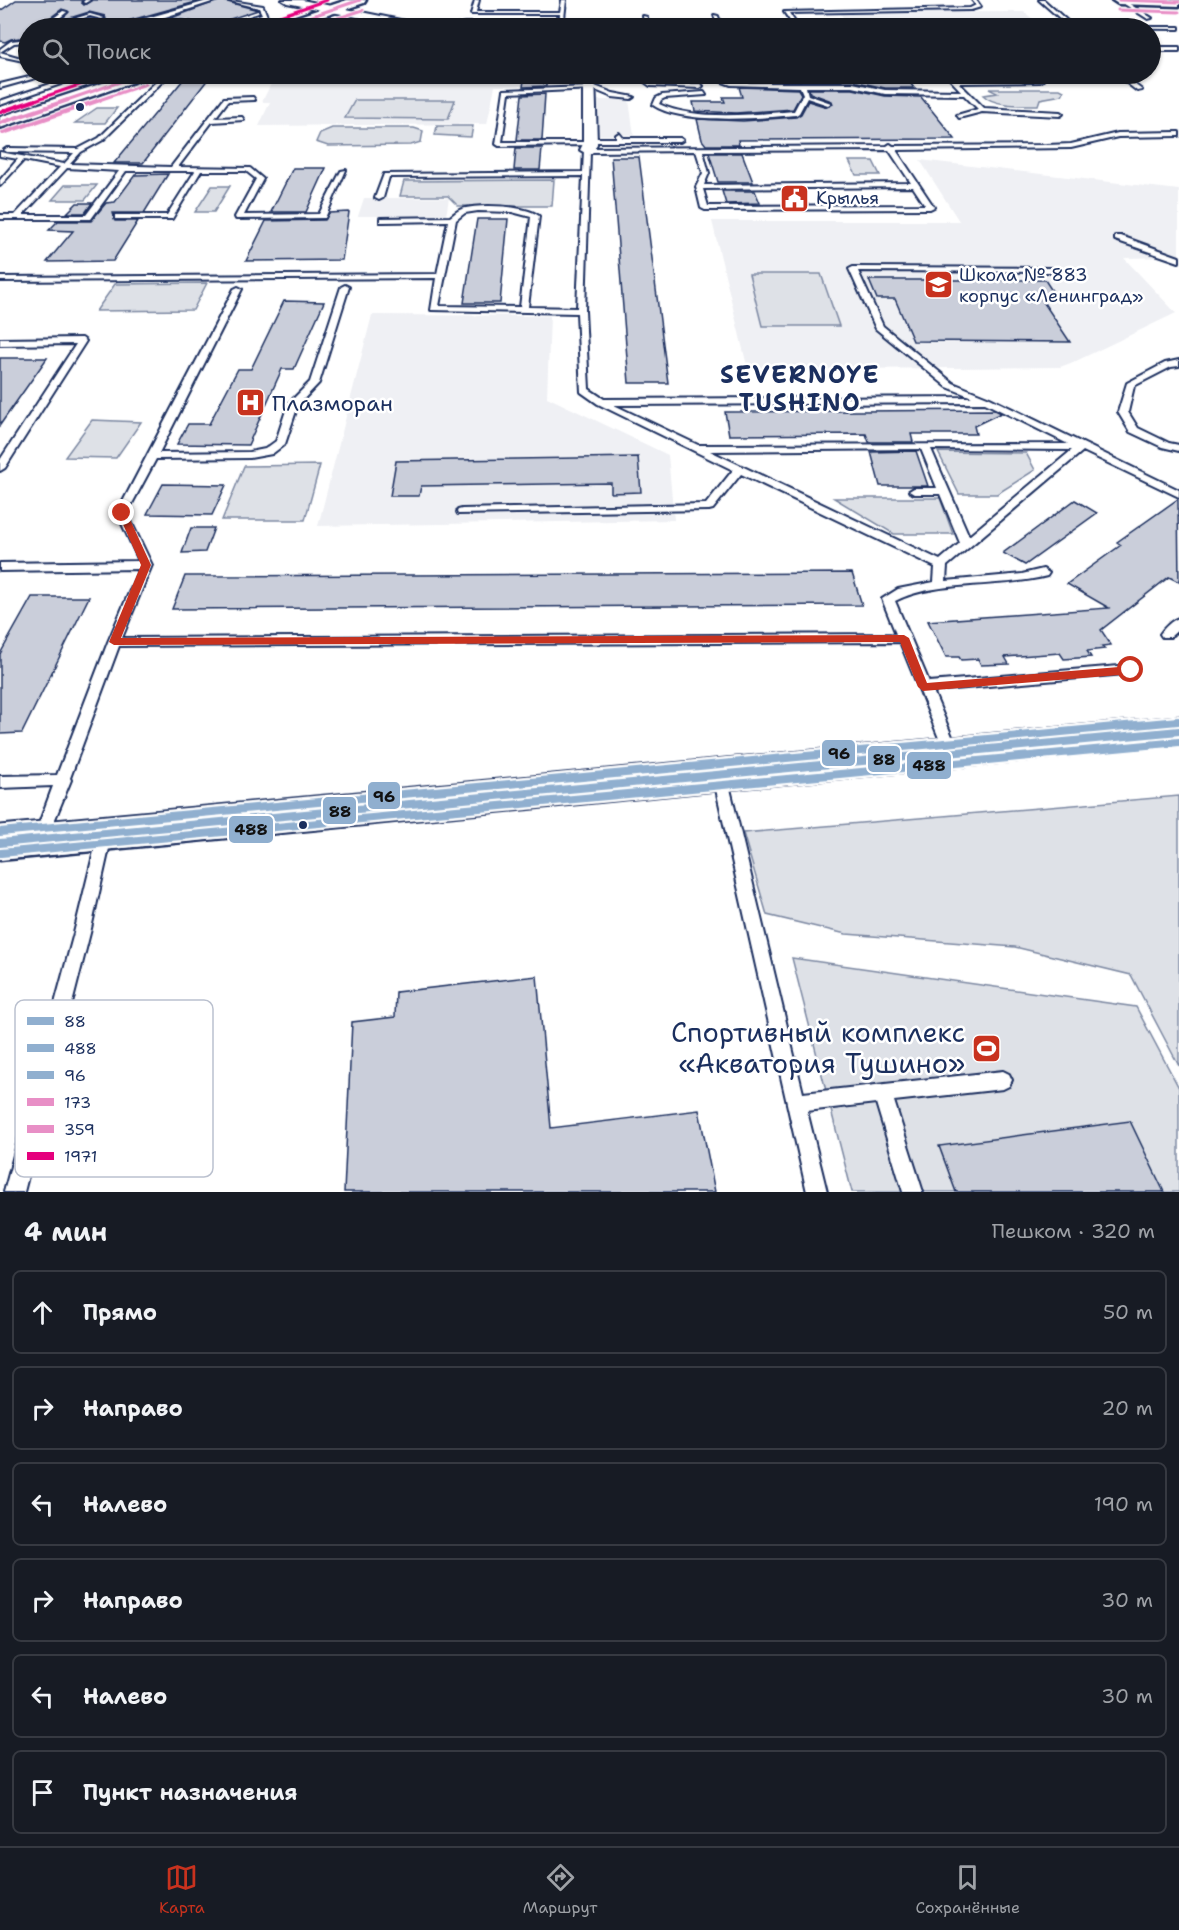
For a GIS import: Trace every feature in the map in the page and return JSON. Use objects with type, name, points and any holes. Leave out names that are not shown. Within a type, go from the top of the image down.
[{"type":"main road","points":[[307,18],[360,0]]},
{"type":"main road","points":[[1119,0],[1179,2]]},
{"type":"main road","points":[[0,123],[112,84]]},
{"type":"main road","points":[[11,844],[105,833],[1179,731]]},
{"type":"street","points":[[287,0],[302,1],[372,18]]},
{"type":"street","points":[[589,84],[589,145]]},
{"type":"lane","points":[[156,18],[216,0]]},
{"type":"lane","points":[[228,0],[261,7],[265,15],[255,18]]},
{"type":"lane","points":[[477,0],[473,13],[563,13]]},
{"type":"lane","points":[[562,18],[564,0]]},
{"type":"lane","points":[[807,0],[814,10]]},
{"type":"lane","points":[[790,18],[786,12],[971,9],[979,6],[974,0]]},
{"type":"lane","points":[[1041,0],[1062,18]]},
{"type":"lane","points":[[1119,0],[1150,18]]},
{"type":"lane","points":[[58,18],[66,12]]},
{"type":"lane","points":[[80,18],[90,15],[102,18]]},
{"type":"lane","points":[[1161,25],[1168,28]]},
{"type":"lane","points":[[1161,28],[1179,28]]},
{"type":"lane","points":[[18,41],[13,42],[0,52],[18,58]]},
{"type":"lane","points":[[1161,50],[1177,51]]},
{"type":"lane","points":[[0,61],[10,57]]},
{"type":"lane","points":[[0,86],[18,82]]},
{"type":"lane","points":[[1,94],[33,84]]},
{"type":"lane","points":[[0,103],[55,84]]},
{"type":"lane","points":[[16,218],[79,151],[101,139],[157,84]]},
{"type":"lane","points":[[579,84],[506,91],[499,144],[699,149],[890,146],[1047,147],[1071,146],[1118,135],[1179,134]]},
{"type":"lane","points":[[591,84],[613,97],[631,97]]},
{"type":"lane","points":[[650,84],[700,86],[708,101]]},
{"type":"lane","points":[[738,84],[853,85],[900,93],[964,93]]},
{"type":"lane","points":[[956,84],[982,110]]},
{"type":"lane","points":[[1131,84],[1139,90]]},
{"type":"lane","points":[[705,94],[664,96],[658,99],[656,105],[663,110],[676,113],[796,113],[805,96],[802,85]]},
{"type":"lane","points":[[805,96],[828,103]]},
{"type":"lane","points":[[174,168],[226,99],[253,99]]},
{"type":"lane","points":[[959,116],[982,110],[1060,114]]},
{"type":"lane","points":[[211,120],[242,119]]},
{"type":"lane","points":[[589,145],[619,138],[680,140]]},
{"type":"lane","points":[[589,145],[585,174],[581,310],[584,390],[587,395],[739,470],[941,565]]},
{"type":"lane","points":[[699,149],[706,173],[699,187],[705,208],[930,207],[890,146]]},
{"type":"lane","points":[[0,152],[79,151]]},
{"type":"lane","points":[[0,152],[22,159],[66,166],[124,169],[200,168],[241,164],[260,179],[239,217],[322,216],[344,171]]},
{"type":"lane","points":[[0,184],[22,159]]},
{"type":"lane","points":[[118,217],[169,217],[200,168]]},
{"type":"lane","points":[[0,217],[88,217],[124,169]]},
{"type":"lane","points":[[379,198],[386,176],[585,174]]},
{"type":"lane","points":[[699,187],[916,185]]},
{"type":"lane","points":[[383,220],[452,219],[462,211],[520,210],[530,212],[535,216],[524,309]]},
{"type":"lane","points":[[452,219],[448,251],[439,276],[434,308],[581,310]]},
{"type":"lane","points":[[1119,238],[1179,260]]},
{"type":"lane","points":[[1051,270],[853,269],[879,327],[950,386],[987,400],[1179,494]]},
{"type":"lane","points":[[0,279],[439,276]]},
{"type":"lane","points":[[152,456],[250,455],[268,452],[281,442],[293,404],[314,383],[345,287]]},
{"type":"lane","points":[[11,844],[64,780],[114,642],[146,565],[122,513],[238,289]]},
{"type":"lane","points":[[0,342],[82,341],[0,468]]},
{"type":"lane","points":[[1179,363],[1168,365],[1130,385],[1123,412],[1134,430],[1166,445],[1179,448]]},
{"type":"lane","points":[[601,402],[987,400]]},
{"type":"lane","points":[[925,446],[966,543]]},
{"type":"lane","points":[[696,448],[1082,447]]},
{"type":"lane","points":[[940,585],[941,565],[1082,447]]},
{"type":"lane","points":[[462,512],[709,507],[739,470]]},
{"type":"lane","points":[[914,491],[944,491]]},
{"type":"lane","points":[[0,567],[146,565]]},
{"type":"lane","points":[[952,754],[888,599],[902,592],[940,585],[1022,578],[1042,573]]},
{"type":"lane","points":[[1166,634],[1179,622]]},
{"type":"lane","points":[[114,642],[904,638]]},
{"type":"lane","points":[[923,687],[1131,670]]},
{"type":"lane","points":[[720,775],[817,1192]]},
{"type":"lane","points":[[0,782],[64,780]]},
{"type":"lane","points":[[64,1000],[105,833]]},
{"type":"lane","points":[[796,1103],[1003,1080]]},
{"type":"lane","points":[[882,1093],[913,1192]]},
{"type":"lane","points":[[14,1192],[18,1177]]},
{"type":"shaded area","points":[[1024,12],[1032,18],[844,18],[840,13]]},
{"type":"shaded area","points":[[271,84],[567,84],[567,86],[495,86],[487,124],[259,126],[270,102],[262,102]]},
{"type":"shaded area","points":[[989,89],[1060,89],[1064,91],[1062,95],[1040,99],[1038,105],[1017,105],[988,99],[983,95],[997,93]]},
{"type":"shaded area","points":[[355,100],[455,100],[448,119],[345,118]]},
{"type":"shaded area","points":[[597,100],[629,100],[634,135],[599,135]]},
{"type":"shaded area","points":[[97,108],[117,108],[105,123],[75,123]]},
{"type":"shaded area","points":[[437,126],[473,126],[471,137],[435,135]]},
{"type":"shaded area","points":[[332,128],[414,128],[423,131],[421,142],[411,145],[328,146],[316,142],[320,133]]},
{"type":"shaded area","name":"Школа № 883 корпус «Ленинград»","points":[[920,160],[1179,190],[1179,257],[1124,258],[1176,313],[1060,367],[748,370],[712,221],[959,221]]},
{"type":"shaded area","points":[[849,161],[873,161],[880,175],[856,175]]},
{"type":"shaded area","points":[[554,180],[552,206],[458,206],[448,196],[400,196],[404,181]]},
{"type":"shaded area","points":[[65,185],[97,185],[85,200],[52,200]]},
{"type":"shaded area","points":[[212,186],[230,186],[214,212],[195,212]]},
{"type":"shaded area","points":[[364,198],[449,198],[446,216],[358,216]]},
{"type":"shaded area","points":[[749,274],[821,274],[839,326],[762,326]]},
{"type":"shaded area","points":[[207,283],[193,310],[96,311],[115,284]]},
{"type":"shaded area","points":[[372,315],[550,316],[547,397],[668,455],[674,520],[318,526]]},
{"type":"shaded area","points":[[92,420],[141,422],[116,458],[65,457]]},
{"type":"shaded area","points":[[938,452],[1026,453],[1035,470],[997,494],[959,494]]},
{"type":"shaded area","points":[[320,465],[305,520],[222,520],[244,466]]},
{"type":"shaded area","points":[[834,498],[940,498],[953,534],[894,534]]},
{"type":"shaded area","points":[[1179,796],[1179,1066],[1131,975],[1015,947],[846,934],[767,915],[743,833]]},
{"type":"shaded area","name":"Спортивный комплекс «Акватория Тушино»","points":[[792,958],[1136,1007],[1179,1088],[1179,1192],[852,1192]]},
{"type":"building","points":[[16,0],[82,0],[84,5],[92,0],[203,0],[139,18],[106,18],[89,12],[63,18],[69,12],[62,9],[50,18],[18,18],[18,38],[5,42],[0,41],[0,11]]},
{"type":"building","points":[[220,0],[258,10],[233,18],[171,18]]},
{"type":"building","points":[[180,84],[204,84],[143,163],[114,163]]},
{"type":"building","points":[[523,84],[546,84],[546,86],[523,87]]},
{"type":"building","points":[[867,84],[911,84],[914,88],[885,88]]},
{"type":"building","points":[[739,87],[798,89],[801,94],[793,109],[736,113],[695,111],[693,102],[725,102],[723,97],[742,97]]},
{"type":"building","points":[[809,89],[853,89],[885,96],[921,97],[955,139],[738,140],[739,145],[706,145],[702,140],[697,119],[743,121],[796,117],[801,114],[808,101],[827,107],[833,104],[832,101],[810,93]]},
{"type":"building","points":[[545,94],[542,140],[517,140],[522,95]]},
{"type":"building","points":[[516,148],[542,148],[540,170],[514,170]]},
{"type":"building","points":[[709,153],[742,153],[753,182],[718,182]]},
{"type":"building","points":[[611,157],[639,157],[668,383],[629,383]]},
{"type":"building","points":[[293,168],[326,168],[306,212],[271,212]]},
{"type":"building","points":[[168,174],[144,213],[113,213],[115,221],[138,221],[113,261],[47,262],[73,231],[49,230],[58,221],[91,221],[106,203],[115,202],[135,175]]},
{"type":"building","points":[[722,191],[755,191],[760,203],[726,204]]},
{"type":"building","points":[[77,203],[92,203],[85,213],[67,213]]},
{"type":"building","points":[[349,212],[342,260],[246,261],[266,221],[325,220],[329,213]]},
{"type":"building","points":[[477,219],[508,219],[500,303],[464,303]]},
{"type":"building","points":[[869,280],[1045,280],[1058,300],[1042,300],[1070,342],[913,341],[895,299],[877,299]]},
{"type":"building","points":[[284,301],[324,302],[294,369],[282,369],[248,445],[177,444],[188,424],[209,424],[238,369],[251,369]]},
{"type":"building","points":[[0,358],[47,358],[0,425]]},
{"type":"building","points":[[995,410],[1001,413],[974,426],[976,434],[911,434],[913,442],[869,442],[866,434],[729,435],[725,412]]},
{"type":"building","points":[[916,451],[928,486],[880,486],[871,452]]},
{"type":"building","points":[[638,457],[641,492],[611,493],[611,483],[421,486],[419,496],[390,496],[396,461]]},
{"type":"building","points":[[163,484],[226,485],[212,515],[147,514]]},
{"type":"building","points":[[1178,499],[1179,582],[1169,577],[1101,630],[1111,645],[1102,646],[1105,649],[1087,651],[1091,657],[1064,659],[1060,653],[1005,657],[1009,664],[981,665],[978,659],[961,660],[959,657],[946,657],[928,621],[1109,608],[1067,584],[1121,545],[1117,542]]},
{"type":"building","points":[[1075,500],[1097,513],[1025,565],[1003,553]]},
{"type":"building","points":[[191,528],[214,528],[205,552],[182,553]]},
{"type":"building","points":[[852,573],[862,605],[172,609],[185,576]]},
{"type":"building","points":[[32,597],[89,597],[22,733],[0,734],[0,654]]},
{"type":"building","points":[[537,976],[551,1128],[699,1110],[715,1192],[344,1192],[352,1022],[395,1017],[396,992]]},
{"type":"building","points":[[1130,1121],[1164,1192],[956,1192],[939,1146]]},
{"type":"transit line","name":"1971","points":[[274,18],[327,0]]},
{"type":"transit line","name":"173","points":[[307,18],[360,0]]},
{"type":"transit line","name":"173","points":[[1118,0],[1179,2]]},
{"type":"transit line","name":"359","points":[[339,18],[363,10]]},
{"type":"transit line","name":"359","points":[[1118,10],[1179,12]]},
{"type":"transit line","name":"1971","points":[[0,112],[83,84]]},
{"type":"transit line","name":"173","points":[[0,123],[114,84]]},
{"type":"transit line","name":"359","points":[[3,133],[146,84]]},
{"type":"transit line","name":"96","points":[[0,832],[1178,721]]},
{"type":"transit line","name":"88","points":[[0,843],[1179,731]]},
{"type":"transit line","name":"488","points":[[1,853],[1179,742]]},
{"type":"place","name":"Крылья","points":[[795,198]]},
{"type":"place","name":"Школа № 883 корпус «Ленинград»","points":[[938,285]]},
{"type":"place","name":"Плазморан","points":[[251,403]]},
{"type":"place","name":"Спортивный комплекс «Акватория Тушино»","points":[[986,1048]]},
{"type":"district","name":"SEVERNOYE TUSHINO","points":[[800,389]]},
{"type":"route","points":[[122,513],[146,565],[114,642],[904,638],[923,687],[1131,670]]}]
